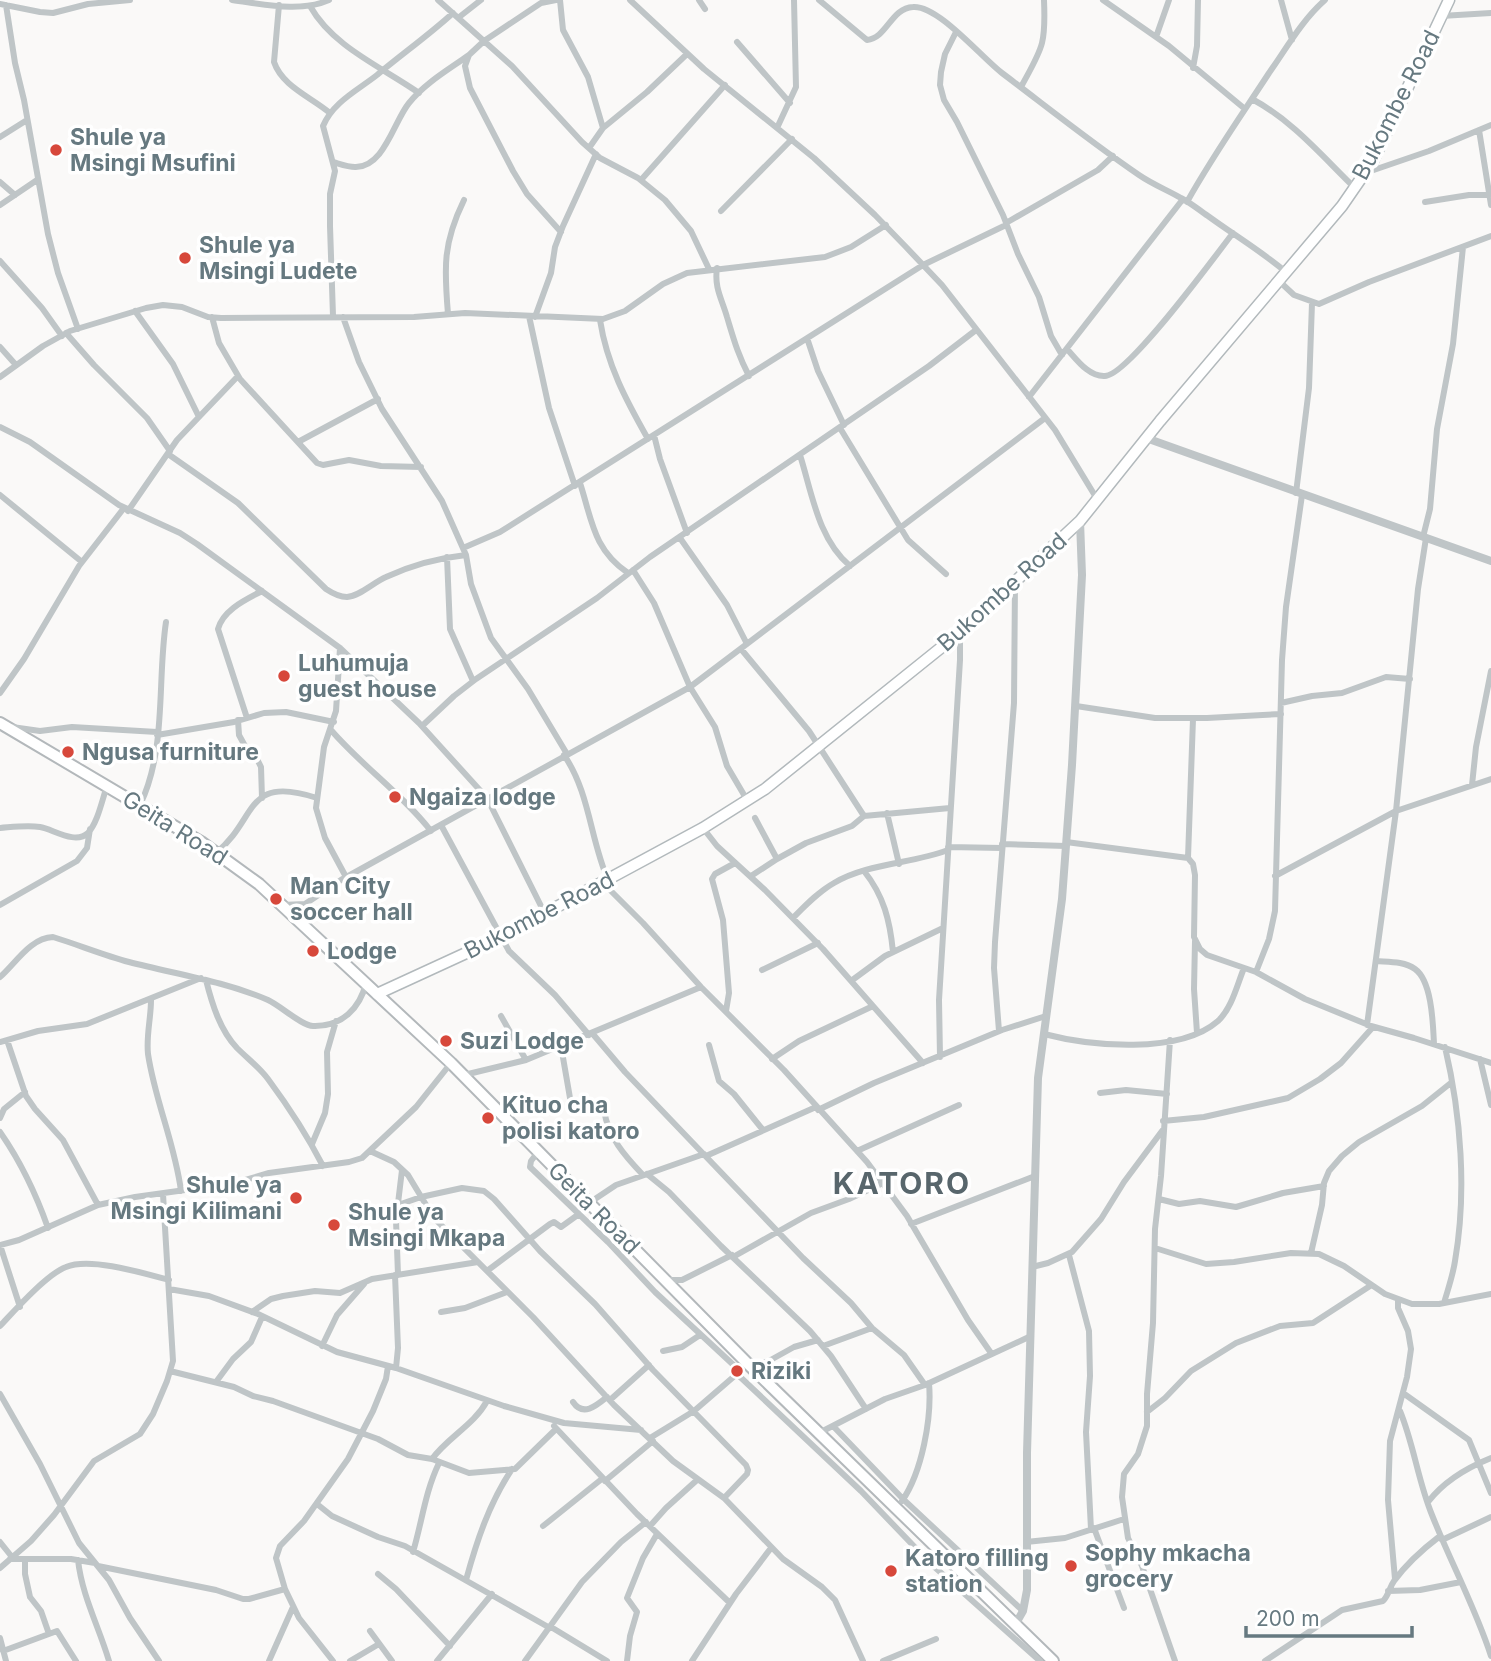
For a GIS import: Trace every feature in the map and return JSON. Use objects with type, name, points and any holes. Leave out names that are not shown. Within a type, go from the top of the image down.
[{"type":"highway","name":"Geita Road","points":[[3,725],[140,805],[259,884],[451,1063],[665,1280],[743,1368],[814,1437],[900,1504],[1053,1661]]},
{"type":"main road","name":"Bukombe Road","points":[[377,994],[501,937],[703,828],[765,789],[960,633],[1080,521],[1146,438],[1342,206],[1373,161],[1449,0]]},
{"type":"street","points":[[78,329],[58,273],[3,4],[53,13],[89,2],[130,0]]},
{"type":"street","points":[[232,0],[310,6],[330,0]]},
{"type":"street","points":[[438,0],[512,66],[589,148],[641,180],[665,200],[691,231],[709,270]]},
{"type":"street","points":[[333,316],[329,240],[333,162],[323,126],[330,113],[397,57],[481,0]]},
{"type":"street","points":[[333,162],[357,168],[374,159],[391,136],[408,103],[430,82],[541,3],[558,0],[563,30],[588,77],[603,128]]},
{"type":"street","points":[[630,0],[687,54],[792,139],[886,225],[942,285],[1029,397],[1097,499]]},
{"type":"street","points":[[699,0],[705,9]]},
{"type":"street","points":[[777,128],[796,87],[794,0]]},
{"type":"street","points":[[819,0],[867,40],[877,37],[900,11],[912,7],[918,0]]},
{"type":"street","points":[[1021,88],[1036,62],[1043,42],[1044,0]]},
{"type":"street","points":[[1103,0],[1156,37],[1245,109]]},
{"type":"street","points":[[1156,37],[1169,0]]},
{"type":"street","points":[[1194,68],[1198,0]]},
{"type":"street","points":[[1281,0],[1292,40]]},
{"type":"street","points":[[1313,0],[1315,9]]},
{"type":"street","points":[[1029,397],[1126,270],[1185,200],[1292,40],[1325,0]]},
{"type":"street","points":[[279,5],[274,62],[276,70],[330,113]]},
{"type":"street","points":[[310,6],[318,21],[331,33],[419,93]]},
{"type":"street","points":[[912,7],[934,13],[992,66],[1021,88],[1141,176],[1185,200],[1286,272]]},
{"type":"street","points":[[1441,16],[1491,13]]},
{"type":"street","points":[[956,32],[945,54],[941,72],[940,85],[944,100],[957,121],[1006,224],[1035,288],[1051,336],[1064,352],[1089,372],[1112,375],[1126,364],[1175,308],[1233,233]]},
{"type":"street","points":[[737,42],[790,103]]},
{"type":"street","points":[[589,148],[603,128],[687,54]]},
{"type":"street","points":[[470,55],[464,66],[466,76],[513,171],[527,194],[561,232]]},
{"type":"street","points":[[641,180],[725,85]]},
{"type":"street","points":[[1252,99],[1291,125],[1354,187]]},
{"type":"street","points":[[0,138],[27,120]]},
{"type":"street","points":[[1365,173],[1491,125]]},
{"type":"street","points":[[1479,130],[1491,205]]},
{"type":"street","points":[[721,211],[792,139]]},
{"type":"street","points":[[596,154],[571,204],[555,247],[551,273],[532,317],[549,408],[594,533],[608,555],[631,571],[654,603],[690,687],[715,727],[727,766],[747,800]]},
{"type":"street","points":[[463,548],[489,538],[577,484],[923,265],[1006,224],[1091,174],[1114,156]]},
{"type":"street","points":[[0,205],[37,180]]},
{"type":"street","points":[[0,181],[15,195]]},
{"type":"street","points":[[1425,202],[1469,195],[1489,195]]},
{"type":"street","points":[[448,314],[445,260],[452,224],[464,200]]},
{"type":"street","points":[[0,377],[64,334],[135,311],[163,305],[182,307],[212,317],[414,317],[448,314],[600,320],[625,311],[674,277],[718,268],[779,264],[825,257],[851,247],[886,225]]},
{"type":"street","points":[[1279,281],[1294,295],[1319,304],[1491,236]]},
{"type":"street","points":[[1163,1121],[1205,1116],[1288,1098],[1341,1063],[1370,1026],[1437,429],[1453,344],[1463,247]]},
{"type":"street","points":[[0,261],[64,334],[147,418],[169,453],[238,503],[326,589],[336,595],[353,595],[383,578],[430,560],[466,555]]},
{"type":"street","points":[[718,268],[716,288],[734,346],[748,376]]},
{"type":"street","points":[[1256,972],[1269,939],[1275,911],[1286,607],[1309,388],[1312,303]]},
{"type":"street","points":[[135,311],[173,364],[199,417]]},
{"type":"street","points":[[212,317],[219,343],[238,376],[313,459],[320,464],[349,460],[381,466],[421,467]]},
{"type":"street","points":[[343,317],[359,362],[378,399],[442,501],[466,555],[471,584],[491,638],[528,689],[574,774],[589,810],[605,881],[701,987],[857,1151],[911,1224],[968,1320],[991,1353]]},
{"type":"street","points":[[600,320],[613,373],[651,437],[687,533]]},
{"type":"street","points":[[422,726],[446,702],[473,681],[597,598],[631,571],[842,427],[976,330]]},
{"type":"street","points":[[807,338],[842,427],[901,529],[918,550],[946,574]]},
{"type":"street","points":[[0,347],[16,365]]},
{"type":"street","points":[[0,693],[24,659],[82,562],[199,417],[238,376]]},
{"type":"street","points":[[299,442],[378,399]]},
{"type":"street","points":[[282,905],[305,904],[346,877],[690,687],[1045,418]]},
{"type":"street","points":[[0,427],[30,442],[126,509],[180,533],[359,664],[422,726],[487,798],[545,914]]},
{"type":"street","points":[[1146,438],[1491,561]]},
{"type":"street","points":[[800,455],[818,517],[839,556],[850,566]]},
{"type":"street","points":[[0,495],[82,562]]},
{"type":"street","points":[[1015,1625],[1023,1611],[1027,1590],[1038,1078],[1062,899],[1076,706],[1082,575],[1080,521]]},
{"type":"street","points":[[680,538],[727,606],[744,647],[819,747],[864,816]]},
{"type":"street","points":[[447,557],[450,629],[473,681]]},
{"type":"street","points":[[999,1031],[994,968],[1014,703],[1015,582]]},
{"type":"street","points":[[247,718],[218,629],[229,611],[262,591]]},
{"type":"street","points":[[140,805],[149,786],[157,734],[166,622]]},
{"type":"street","points":[[940,1057],[939,1000],[960,633]]},
{"type":"street","points":[[340,648],[334,722],[324,747],[317,798],[318,822],[346,877]]},
{"type":"street","points":[[1472,785],[1476,747],[1491,675]]},
{"type":"street","points":[[1281,703],[1342,693],[1386,677],[1410,679]]},
{"type":"street","points":[[1076,706],[1155,718],[1193,719],[1281,714]]},
{"type":"street","points":[[3,725],[40,730],[72,727],[157,734],[264,713],[286,712],[334,722]]},
{"type":"street","points":[[1193,719],[1188,858],[1193,864],[1195,875],[1194,989],[1197,1033]]},
{"type":"street","points":[[238,720],[239,735],[261,767],[262,798]]},
{"type":"street","points":[[331,730],[358,760],[408,803],[430,831]]},
{"type":"street","points":[[1275,876],[1396,811],[1491,779]]},
{"type":"street","points":[[0,905],[77,861],[87,848],[90,828],[107,785]]},
{"type":"street","points":[[216,853],[230,842],[245,815],[262,798],[280,790],[290,790],[317,798]]},
{"type":"street","points":[[751,876],[806,843],[852,826],[864,816],[950,808]]},
{"type":"street","points":[[887,813],[899,864]]},
{"type":"street","points":[[755,818],[776,859]]},
{"type":"street","points":[[441,825],[501,937],[519,962],[555,995],[611,1058],[851,1303],[872,1328],[904,1355],[927,1384],[930,1412],[923,1445],[911,1484],[900,1504]]},
{"type":"street","points":[[0,828],[42,827],[80,837],[90,828]]},
{"type":"street","points":[[703,828],[717,846],[818,943],[923,1063]]},
{"type":"street","points":[[793,918],[833,883],[864,871],[899,864],[948,848],[1066,844],[1188,858]]},
{"type":"street","points":[[726,1011],[729,993],[723,920],[712,879],[715,874],[735,863]]},
{"type":"street","points":[[864,871],[880,894],[886,910],[893,952]]},
{"type":"street","points":[[851,981],[893,952],[943,928]]},
{"type":"street","points":[[0,977],[30,947],[46,937],[53,937],[131,963],[203,979],[267,1000],[286,1009],[307,1026],[336,1021],[348,1015],[362,1000],[366,983]]},
{"type":"street","points":[[1195,939],[1200,949],[1208,955],[1256,972],[1305,999],[1370,1026],[1490,1061]]},
{"type":"street","points":[[762,970],[818,943]]},
{"type":"street","points":[[1376,961],[1403,963],[1418,971],[1425,984],[1432,1011],[1434,1044]]},
{"type":"street","points":[[1044,1034],[1111,1045],[1170,1040],[1197,1033],[1219,1020],[1225,1012],[1244,968]]},
{"type":"street","points":[[98,1205],[62,1140],[35,1109],[25,1092],[4,1041],[37,1031],[87,1024],[203,979]]},
{"type":"street","points":[[203,979],[224,1030],[237,1048],[254,1062],[267,1079],[312,1144],[323,1166]]},
{"type":"street","points":[[463,1075],[526,1060],[701,987]]},
{"type":"street","points":[[151,1000],[148,1051],[175,1152],[181,1191]]},
{"type":"street","points":[[772,1059],[799,1041],[873,1006]]},
{"type":"street","points":[[501,1016],[526,1060]]},
{"type":"street","points":[[589,1203],[616,1185],[705,1155],[999,1031],[1046,1016]]},
{"type":"street","points":[[312,1144],[325,1113],[328,1094],[327,1052],[336,1021]]},
{"type":"street","points":[[1170,1040],[1155,1248],[1147,1412],[1143,1444],[1125,1474],[1122,1497],[1128,1538],[1142,1566],[1175,1661]]},
{"type":"street","points":[[709,1045],[719,1081],[734,1094],[763,1130]]},
{"type":"street","points":[[561,1046],[570,1098]]},
{"type":"street","points":[[1444,1303],[1455,1264],[1460,1207],[1459,1144],[1445,1047]]},
{"type":"street","points":[[1480,1059],[1491,1105]]},
{"type":"street","points":[[20,1307],[0,1245],[48,1228],[98,1205],[234,1183],[269,1173],[362,1158],[416,1108],[451,1063]]},
{"type":"street","points":[[1311,1253],[1329,1171],[1359,1142],[1422,1107],[1452,1082]]},
{"type":"street","points":[[1100,1093],[1126,1090],[1167,1094]]},
{"type":"street","points":[[0,1118],[4,1109],[25,1092]]},
{"type":"street","points":[[857,1151],[959,1105]]},
{"type":"street","points":[[604,1111],[610,1135],[619,1149],[669,1192],[820,1343],[866,1409]]},
{"type":"street","points":[[1032,1266],[1069,1255],[1101,1219],[1124,1182],[1163,1131]]},
{"type":"street","points":[[0,1132],[15,1153],[32,1187],[48,1228]]},
{"type":"street","points":[[370,1151],[394,1163],[408,1175],[434,1217],[533,1317],[608,1399],[673,1461],[724,1498],[771,1548],[835,1600],[863,1661]]},
{"type":"street","points":[[538,1152],[530,1167],[654,1292],[701,1335],[743,1368]]},
{"type":"street","points":[[333,1661],[293,1607],[276,1564],[280,1546],[317,1504],[362,1435],[398,1349],[396,1220],[402,1170]]},
{"type":"street","points":[[911,1224],[1035,1176]]},
{"type":"street","points":[[665,1280],[682,1280],[779,1232],[811,1213],[883,1183]]},
{"type":"street","points":[[1159,1199],[1179,1204],[1200,1200],[1236,1207],[1283,1193],[1324,1186]]},
{"type":"street","points":[[398,1205],[462,1188],[484,1191],[494,1199],[707,1423],[748,1470],[724,1498]]},
{"type":"street","points":[[0,1568],[62,1506],[94,1461],[140,1434],[153,1414],[173,1361],[163,1194]]},
{"type":"street","points":[[487,1271],[550,1224],[564,1225],[579,1214]]},
{"type":"street","points":[[1155,1248],[1206,1264],[1290,1253],[1319,1254],[1344,1266],[1370,1286],[1398,1300],[1423,1305],[1491,1294]]},
{"type":"street","points":[[1069,1255],[1089,1331],[1090,1376],[1086,1432],[1093,1529],[1125,1608]]},
{"type":"street","points":[[252,1312],[271,1299],[307,1291],[340,1293],[366,1282],[396,1275],[478,1262]]},
{"type":"street","points":[[0,1326],[60,1270],[72,1265],[97,1265],[169,1280]]},
{"type":"street","points":[[322,1346],[337,1315],[366,1282]]},
{"type":"street","points":[[1147,1412],[1191,1371],[1236,1343],[1280,1326],[1313,1323],[1370,1286]]},
{"type":"street","points":[[170,1289],[209,1296],[252,1312],[322,1346],[392,1367],[487,1401],[583,1426],[642,1430]]},
{"type":"street","points":[[441,1312],[465,1308],[507,1292]]},
{"type":"street","points":[[1395,1580],[1388,1481],[1390,1441],[1411,1349],[1398,1300]]},
{"type":"street","points":[[216,1382],[233,1359],[251,1342],[262,1317]]},
{"type":"street","points":[[543,1526],[604,1480],[651,1439],[694,1411],[743,1368],[767,1362],[794,1347],[820,1343],[872,1328]]},
{"type":"street","points":[[663,1351],[682,1347],[701,1335]]},
{"type":"street","points":[[1031,1336],[927,1384],[896,1395],[814,1437],[930,1563],[1040,1661]]},
{"type":"street","points":[[573,1402],[582,1410],[595,1407],[649,1365]]},
{"type":"street","points":[[170,1371],[216,1382],[390,1444],[408,1455],[432,1459],[469,1473],[512,1469]]},
{"type":"street","points":[[1403,1393],[1469,1440],[1491,1493]]},
{"type":"street","points":[[0,1394],[14,1415],[79,1543],[109,1580],[159,1661]]},
{"type":"street","points":[[432,1459],[457,1432],[478,1415],[487,1401]]},
{"type":"street","points":[[1399,1409],[1441,1538],[1475,1610],[1491,1656]]},
{"type":"street","points":[[548,1419],[657,1534],[730,1604]]},
{"type":"street","points":[[833,1426],[900,1504],[1023,1611]]},
{"type":"street","points":[[466,1580],[480,1528],[498,1490],[512,1469],[556,1429]]},
{"type":"street","points":[[1428,1502],[1445,1483],[1491,1458]]},
{"type":"street","points":[[413,1552],[422,1523],[426,1493],[439,1463]]},
{"type":"street","points":[[526,1661],[582,1582],[621,1542],[648,1524],[697,1480]]},
{"type":"street","points":[[317,1504],[332,1516],[413,1552],[492,1594],[607,1661]]},
{"type":"street","points":[[1265,1661],[1342,1610],[1383,1601],[1395,1580],[1422,1550],[1441,1538],[1491,1517]]},
{"type":"street","points":[[1026,1542],[1065,1538],[1124,1520]]},
{"type":"street","points":[[627,1661],[637,1612],[627,1598],[643,1558],[657,1534]]},
{"type":"street","points":[[0,1542],[11,1558]]},
{"type":"street","points":[[692,1661],[771,1548]]},
{"type":"street","points":[[11,1558],[78,1560],[216,1590],[249,1600],[285,1589]]},
{"type":"street","points":[[25,1559],[30,1597],[41,1611],[48,1634]]},
{"type":"street","points":[[78,1560],[85,1597],[103,1638],[109,1661]]},
{"type":"street","points":[[378,1574],[396,1588],[450,1646]]},
{"type":"street","points":[[1388,1591],[1420,1590],[1461,1582]]},
{"type":"street","points":[[438,1661],[492,1594]]},
{"type":"street","points":[[269,1661],[293,1607]]},
{"type":"street","points":[[4,1651],[54,1631],[60,1633],[76,1661]]},
{"type":"street","points":[[370,1631],[392,1661]]},
{"type":"street","points":[[0,1638],[6,1661]]},
{"type":"street","points":[[883,1661],[936,1639]]},
{"type":"street","points":[[350,1661],[379,1644]]},
{"type":"street","points":[[590,1661],[595,1654]]},
{"type":"place","name":"Shule ya Msingi Msufini","points":[[56,150]]},
{"type":"place","name":"Shule ya Msingi Ludete","points":[[185,258]]},
{"type":"place","name":"Luhumuja guest house","points":[[284,676]]},
{"type":"place","name":"Ngusa furniture","points":[[68,752]]},
{"type":"place","name":"Ngaiza lodge","points":[[395,797]]},
{"type":"place","name":"Man City soccer hall","points":[[276,899]]},
{"type":"place","name":"Lodge","points":[[313,951]]},
{"type":"place","name":"Suzi Lodge","points":[[446,1041]]},
{"type":"place","name":"Kituo cha polisi katoro","points":[[488,1118]]},
{"type":"place","name":"Shule ya Msingi Kilimani","points":[[296,1198]]},
{"type":"place","name":"Shule ya Msingi Mkapa","points":[[334,1225]]},
{"type":"place","name":"Riziki","points":[[737,1371]]},
{"type":"place","name":"Sophy mkacha grocery","points":[[1071,1566]]},
{"type":"place","name":"Katoro filling station","points":[[891,1571]]},
{"type":"district","name":"KATORO","points":[[902,1183]]}]
